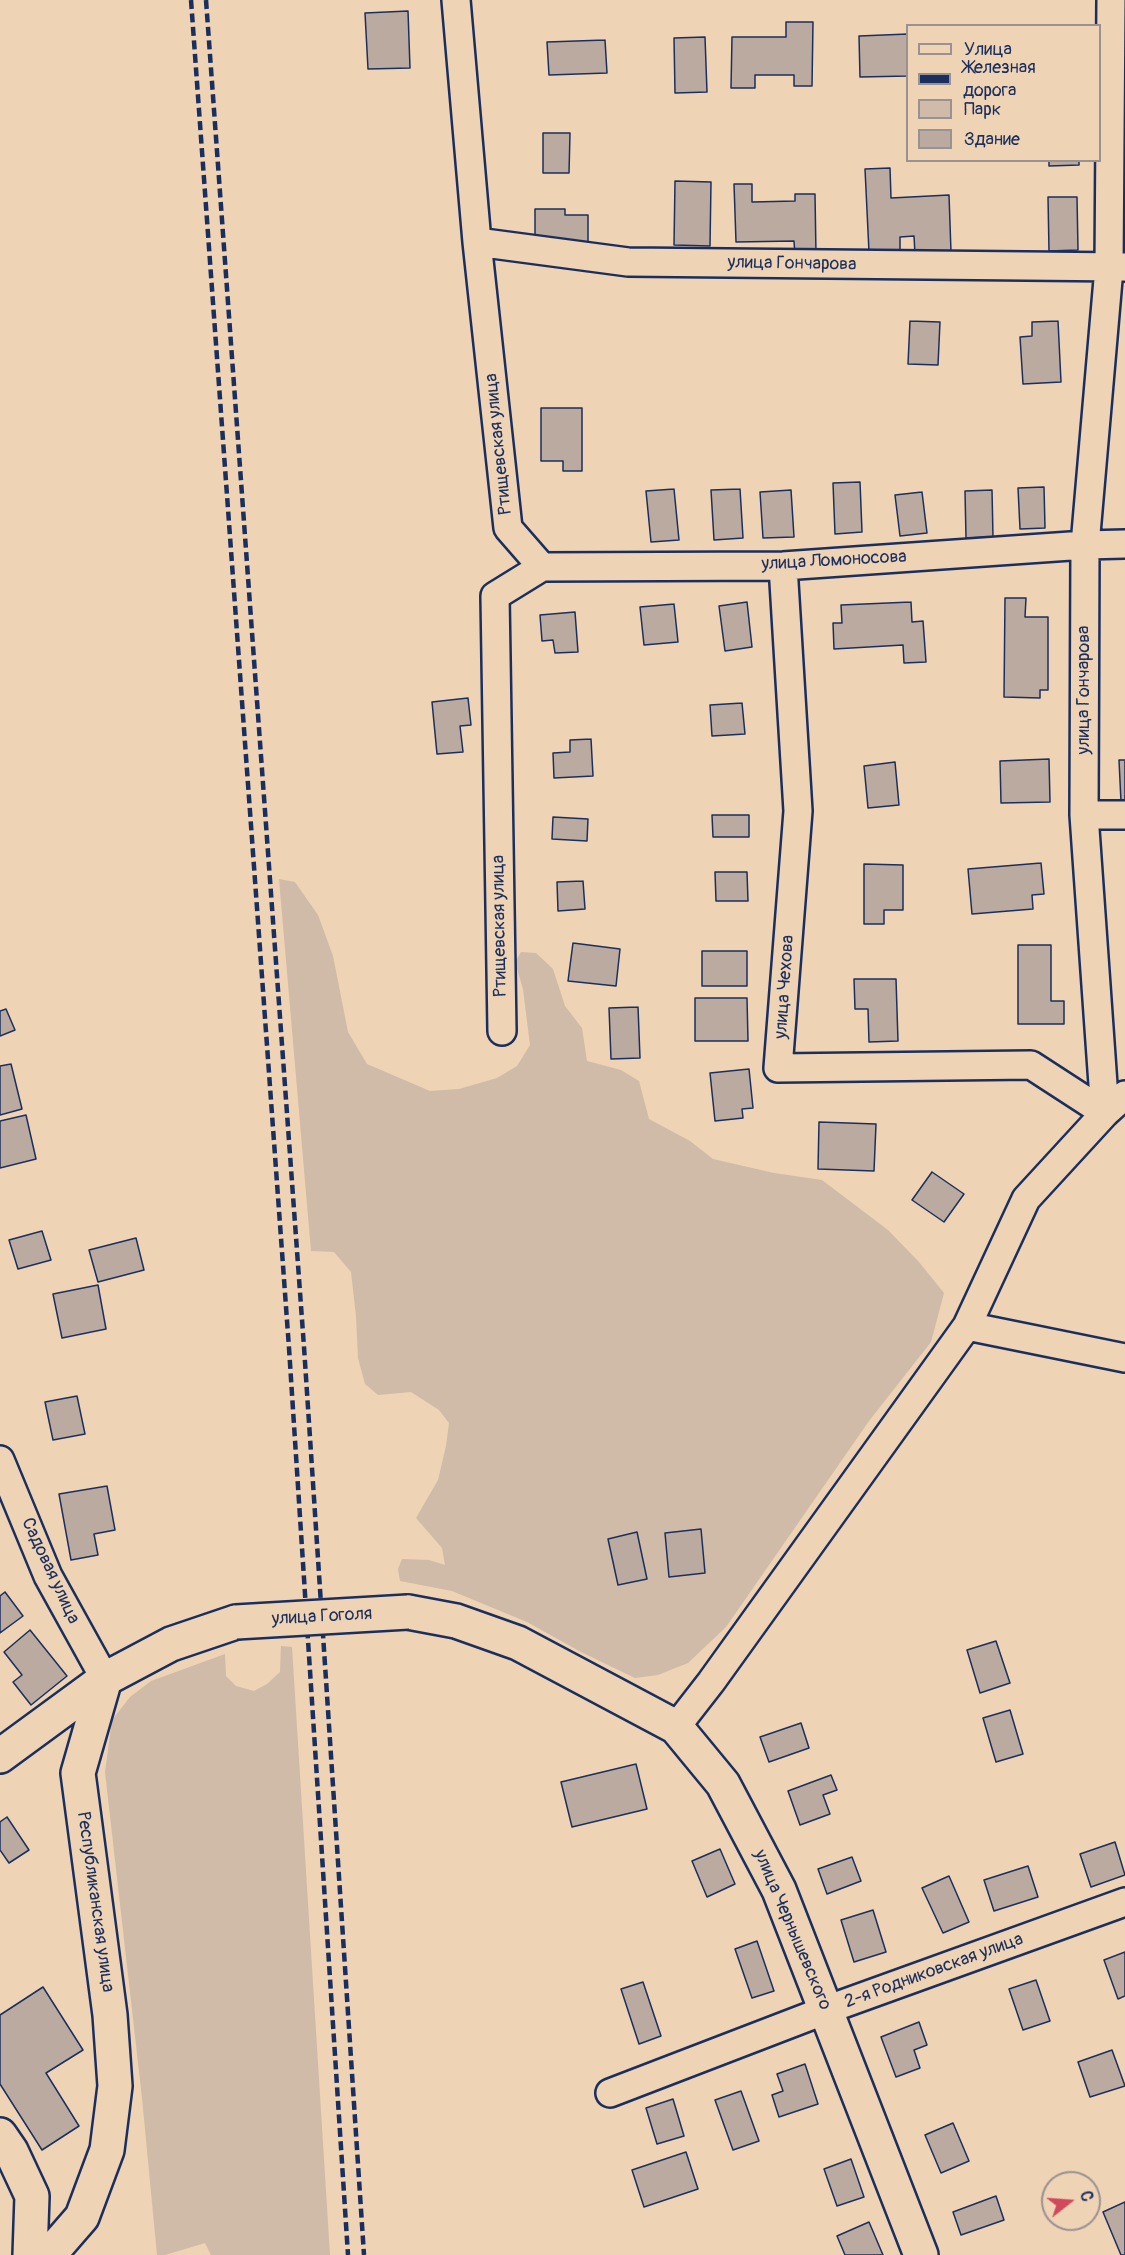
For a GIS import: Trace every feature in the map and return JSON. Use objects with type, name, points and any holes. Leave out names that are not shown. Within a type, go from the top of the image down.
[{"type":"street","name":"Ртищевская улица","points":[[456,0],[477,242],[508,528],[542,567],[495,596],[502,1031]]},
{"type":"street","name":"улица Гончарова","points":[[1105,1113],[1083,814],[1085,545],[1117,268],[1112,0]]},
{"type":"street","name":"улица Гончарова","points":[[477,242],[627,262],[1117,268]]},
{"type":"street","name":"улица Ломоносова","points":[[542,567],[783,566],[1125,544]]},
{"type":"street","name":"улица Чехова","points":[[783,566],[798,811],[778,1068],[1031,1065],[1105,1113]]},
{"type":"street","points":[[1083,814],[1125,816]]},
{"type":"street","points":[[676,1727],[711,1682],[967,1326],[1026,1199],[1105,1113],[1125,1095]]},
{"type":"street","points":[[967,1326],[1125,1358]]},
{"type":"street","name":"Садовая улица","points":[[0,1460],[48,1576],[105,1679]]},
{"type":"street","name":"улица Чернышевского","points":[[408,1612],[456,1622],[518,1643],[676,1727],[723,1784],[779,1890],[921,2255]]},
{"type":"street","name":"улица Гоголя","points":[[105,1679],[171,1644],[236,1622],[408,1612]]},
{"type":"street","points":[[0,1756],[105,1679]]},
{"type":"street","name":"Республиканская улица","points":[[49,2255],[82,2217],[107,2150],[115,2086],[110,2015],[78,1773],[105,1679]]},
{"type":"street","name":"2-я Родниковская улица","points":[[610,2093],[826,2010],[1125,1902]]},
{"type":"street","points":[[0,2135],[11,2151],[33,2196],[30,2255]]},
{"type":"green space","points":[[279,879],[295,882],[318,915],[333,956],[348,1032],[367,1064],[430,1091],[459,1089],[497,1078],[517,1066],[530,1045],[523,989],[515,962],[521,952],[536,953],[553,969],[565,1006],[582,1028],[587,1061],[621,1070],[639,1081],[649,1119],[690,1141],[713,1159],[774,1173],[822,1180],[888,1230],[919,1262],[944,1293],[931,1342],[869,1421],[726,1627],[688,1663],[658,1675],[635,1678],[527,1622],[452,1591],[400,1581],[398,1569],[402,1559],[429,1560],[445,1565],[442,1548],[416,1518],[438,1480],[449,1423],[439,1410],[411,1392],[378,1395],[365,1384],[358,1358],[351,1272],[334,1252],[311,1251]]},
{"type":"green space","points":[[281,1646],[292,1647],[330,2255],[211,2255],[205,2243],[165,2255],[157,2255],[142,2098],[105,1772],[112,1720],[130,1697],[151,1681],[225,1654],[226,1676],[236,1686],[254,1691],[267,1684],[280,1672]]},
{"type":"building","points":[[408,11],[410,68],[368,69],[365,13]]},
{"type":"building","points":[[786,22],[813,22],[812,86],[794,86],[794,75],[755,75],[755,88],[731,88],[732,37],[786,37]]},
{"type":"building","points":[[906,34],[906,76],[860,77],[859,36]]},
{"type":"building","points":[[705,37],[707,92],[675,93],[674,38]]},
{"type":"building","points":[[605,40],[607,73],[549,75],[547,42]]},
{"type":"building","points":[[543,133],[570,133],[569,173],[543,173]]},
{"type":"building","points":[[1049,162],[1079,162],[1079,165],[1049,166]]},
{"type":"building","points":[[890,168],[891,198],[949,195],[951,252],[915,254],[914,236],[900,237],[900,250],[869,252],[865,169]]},
{"type":"building","points":[[675,181],[711,182],[710,246],[674,245]]},
{"type":"building","points":[[734,184],[752,184],[752,202],[795,201],[795,194],[815,194],[816,255],[795,256],[794,241],[736,242]]},
{"type":"building","points":[[1048,197],[1077,197],[1078,250],[1049,251]]},
{"type":"building","points":[[535,209],[565,209],[565,215],[588,215],[588,247],[535,247]]},
{"type":"building","points":[[910,321],[940,322],[938,365],[908,364]]},
{"type":"building","points":[[1058,321],[1061,382],[1023,384],[1020,337],[1032,336],[1032,322]]},
{"type":"building","points":[[541,408],[582,408],[582,471],[563,471],[563,461],[541,461]]},
{"type":"building","points":[[860,482],[862,532],[835,534],[833,483]]},
{"type":"building","points":[[1044,487],[1045,528],[1020,529],[1018,488]]},
{"type":"building","points":[[674,489],[679,540],[651,542],[646,491]]},
{"type":"building","points":[[740,489],[743,538],[714,540],[711,490]]},
{"type":"building","points":[[791,490],[794,537],[763,538],[760,492]]},
{"type":"building","points":[[992,490],[993,537],[966,538],[965,491]]},
{"type":"building","points":[[922,492],[927,533],[900,536],[895,495]]},
{"type":"building","points":[[1005,598],[1026,598],[1025,617],[1048,617],[1048,690],[1040,690],[1040,698],[1004,697]]},
{"type":"building","points":[[747,602],[752,647],[725,651],[719,606]]},
{"type":"building","points":[[911,602],[912,622],[923,621],[926,662],[904,663],[903,645],[834,649],[833,623],[842,623],[841,605]]},
{"type":"building","points":[[674,604],[678,642],[644,645],[640,607]]},
{"type":"building","points":[[575,612],[578,652],[555,653],[553,640],[542,641],[540,615]]},
{"type":"building","points":[[468,698],[471,725],[460,726],[463,752],[437,754],[432,702]]},
{"type":"building","points":[[742,703],[745,734],[712,736],[710,705]]},
{"type":"building","points":[[591,739],[593,776],[554,778],[553,753],[570,752],[570,740]]},
{"type":"building","points":[[1049,759],[1050,802],[1001,803],[1000,761]]},
{"type":"building","points":[[1119,760],[1125,760],[1125,802],[1121,802]]},
{"type":"building","points":[[895,762],[899,805],[868,808],[864,766]]},
{"type":"building","points":[[712,815],[749,815],[749,837],[713,837]]},
{"type":"building","points":[[553,817],[588,819],[587,841],[552,839]]},
{"type":"building","points":[[1041,863],[1044,894],[1032,895],[1033,909],[972,914],[968,869]]},
{"type":"building","points":[[864,864],[903,865],[903,910],[884,910],[884,924],[864,924]]},
{"type":"building","points":[[715,872],[747,872],[748,901],[716,901]]},
{"type":"building","points":[[583,881],[585,909],[558,911],[557,882]]},
{"type":"building","points":[[573,943],[620,949],[616,986],[568,981]]},
{"type":"building","points":[[1018,945],[1051,945],[1051,1001],[1064,1001],[1064,1024],[1018,1024]]},
{"type":"building","points":[[702,951],[747,951],[747,986],[702,986]]},
{"type":"building","points":[[854,979],[896,979],[898,1041],[869,1042],[868,1009],[855,1009]]},
{"type":"building","points":[[695,998],[747,998],[748,1041],[695,1041]]},
{"type":"building","points":[[638,1007],[640,1058],[611,1059],[609,1008]]},
{"type":"building","points":[[6,1009],[15,1030],[0,1036],[0,1011]]},
{"type":"building","points":[[11,1064],[22,1109],[0,1115],[0,1066]]},
{"type":"building","points":[[749,1069],[753,1108],[742,1109],[743,1118],[715,1121],[710,1073]]},
{"type":"building","points":[[26,1115],[36,1159],[0,1168],[0,1121]]},
{"type":"building","points":[[819,1122],[876,1124],[874,1171],[818,1169]]},
{"type":"building","points":[[932,1172],[964,1194],[944,1222],[912,1200]]},
{"type":"building","points":[[42,1231],[51,1260],[18,1269],[9,1240]]},
{"type":"building","points":[[136,1238],[144,1270],[98,1282],[89,1250]]},
{"type":"building","points":[[98,1285],[106,1329],[62,1338],[53,1294]]},
{"type":"building","points":[[77,1396],[85,1434],[53,1440],[45,1402]]},
{"type":"building","points":[[107,1486],[115,1530],[94,1534],[98,1555],[71,1560],[59,1494]]},
{"type":"building","points":[[701,1529],[705,1573],[669,1577],[665,1533]]},
{"type":"building","points":[[637,1532],[647,1579],[618,1585],[608,1539]]},
{"type":"building","points":[[5,1592],[23,1616],[0,1633],[0,1596]]},
{"type":"building","points":[[30,1630],[67,1676],[31,1705],[13,1682],[22,1675],[4,1652]]},
{"type":"building","points":[[996,1641],[1010,1683],[980,1693],[967,1650]]},
{"type":"building","points":[[1010,1710],[1023,1754],[996,1762],[983,1718]]},
{"type":"building","points":[[801,1723],[809,1748],[769,1762],[760,1737]]},
{"type":"building","points":[[636,1764],[647,1809],[572,1827],[561,1782]]},
{"type":"building","points":[[831,1775],[837,1790],[823,1795],[830,1814],[800,1825],[788,1791]]},
{"type":"building","points":[[7,1817],[29,1850],[9,1863],[0,1850],[0,1822]]},
{"type":"building","points":[[1115,1842],[1125,1875],[1091,1887],[1080,1854]]},
{"type":"building","points":[[720,1849],[735,1884],[707,1897],[692,1861]]},
{"type":"building","points":[[852,1857],[861,1881],[827,1894],[818,1869]]},
{"type":"building","points":[[1028,1866],[1038,1897],[994,1911],[984,1880]]},
{"type":"building","points":[[949,1876],[969,1922],[943,1933],[922,1888]]},
{"type":"building","points":[[873,1910],[886,1952],[854,1962],[841,1920]]},
{"type":"building","points":[[757,1941],[774,1991],[752,1998],[735,1949]]},
{"type":"building","points":[[1125,1952],[1125,1996],[1118,1999],[1104,1960]]},
{"type":"building","points":[[1036,1980],[1050,2021],[1023,2030],[1009,1989]]},
{"type":"building","points":[[643,1982],[661,2036],[639,2044],[621,1989]]},
{"type":"building","points":[[43,1987],[83,2050],[46,2073],[79,2126],[42,2150],[0,2084],[0,2015]]},
{"type":"building","points":[[919,2022],[927,2045],[914,2050],[920,2068],[896,2077],[881,2037]]},
{"type":"building","points":[[1112,2050],[1125,2086],[1090,2097],[1078,2062]]},
{"type":"building","points":[[805,2064],[818,2104],[779,2117],[772,2095],[783,2091],[777,2074]]},
{"type":"building","points":[[741,2091],[759,2141],[733,2150],[715,2100]]},
{"type":"building","points":[[673,2099],[684,2136],[657,2144],[646,2108]]},
{"type":"building","points":[[953,2123],[969,2161],[941,2173],[925,2135]]},
{"type":"building","points":[[686,2152],[698,2189],[644,2207],[632,2170]]},
{"type":"building","points":[[851,2159],[864,2197],[837,2206],[824,2169]]},
{"type":"building","points":[[996,2196],[1004,2220],[961,2235],[953,2212]]},
{"type":"building","points":[[1125,2202],[1125,2255],[1121,2255],[1103,2212]]},
{"type":"building","points":[[869,2222],[883,2255],[845,2255],[837,2236]]},
{"type":"railway","points":[[191,0],[289,1348],[348,2255]]},
{"type":"railway","points":[[206,0],[304,1347],[364,2255]]}]
